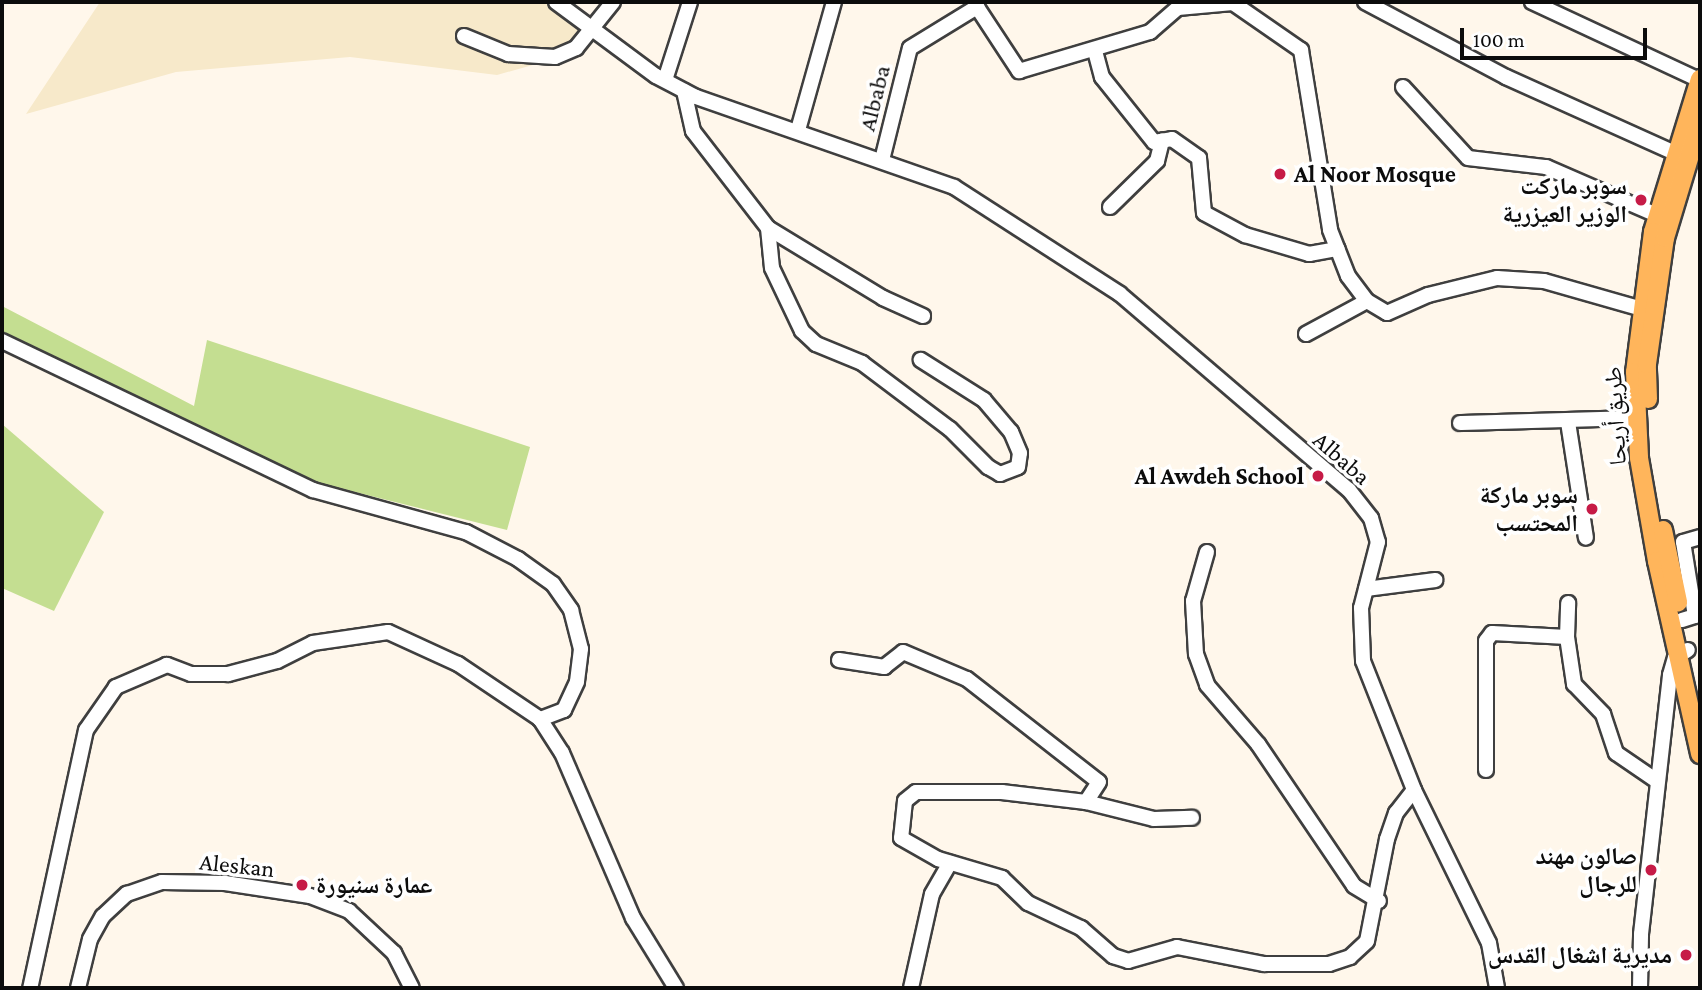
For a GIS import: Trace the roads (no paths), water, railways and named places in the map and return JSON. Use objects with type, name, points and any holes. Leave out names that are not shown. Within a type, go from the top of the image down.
[{"type":"main road","name":"طريق أريحا","points":[[1700,80],[1673,152],[1657,215],[1637,418],[1654,548],[1700,705]]},
{"type":"main road","name":"طريق أريحا","points":[[1700,122],[1676,193],[1647,311],[1649,435],[1682,620],[1683,653],[1700,754]]},
{"type":"street","points":[[556,2],[684,91],[882,160]]},
{"type":"street","points":[[464,36],[509,54],[555,57],[576,48],[593,30],[612,2]]},
{"type":"street","points":[[665,80],[690,2]]},
{"type":"street","points":[[797,130],[834,2]]},
{"type":"street","points":[[1365,2],[1506,77],[1673,152]]},
{"type":"street","points":[[1532,2],[1700,80]]},
{"type":"street","name":"Albaba","points":[[1367,301],[1338,249],[1301,50],[1233,3],[1178,8],[1150,32],[1095,51],[1019,71],[977,3],[910,48],[882,160],[954,187],[1120,294],[1349,490],[1371,518],[1378,542],[1366,589],[1363,661],[1414,790],[1489,943],[1497,988]]},
{"type":"street","points":[[1095,51],[1102,77],[1154,142],[1172,139],[1199,158],[1204,213],[1245,235],[1309,254],[1338,249]]},
{"type":"street","points":[[1403,87],[1468,158],[1546,167],[1657,215]]},
{"type":"street","points":[[684,91],[693,131],[768,228],[883,298],[923,316]]},
{"type":"street","points":[[1110,207],[1157,161],[1162,141]]},
{"type":"street","points":[[768,228],[772,268],[802,331],[817,344],[862,363],[950,429],[988,467],[1000,474],[1018,467],[1020,453],[1011,432],[984,400],[921,360]]},
{"type":"street","points":[[1306,334],[1367,301],[1387,313],[1428,295],[1497,278],[1544,281],[1647,311]]},
{"type":"street","points":[[2,341],[313,490],[466,532],[519,559],[553,584],[571,610],[581,649],[577,682],[564,710],[541,719]]},
{"type":"street","points":[[1460,423],[1637,418]]},
{"type":"street","points":[[1568,422],[1586,538]]},
{"type":"street","points":[[1682,620],[1695,615],[1694,573],[1683,542],[1700,537]]},
{"type":"street","points":[[1207,552],[1193,601],[1196,654],[1207,685],[1266,754],[1354,886],[1379,901]]},
{"type":"street","points":[[1366,589],[1436,580]]},
{"type":"street","points":[[1568,603],[1567,637],[1574,684],[1603,714],[1616,753],[1657,781]]},
{"type":"street","points":[[30,988],[86,730],[116,687],[143,671],[167,665],[191,674],[228,674],[277,661],[313,643],[388,632],[458,664],[541,719],[562,753],[633,918],[676,988]]},
{"type":"street","points":[[1486,770],[1486,641],[1492,634],[1567,637]]},
{"type":"street","points":[[839,660],[884,667],[903,652],[967,679],[1099,782],[1086,802]]},
{"type":"street","points":[[1640,988],[1657,781],[1670,675],[1683,653]]},
{"type":"street","points":[[1192,818],[1154,819],[1086,802],[1002,792],[909,796],[901,838],[950,863],[1002,878],[1028,903],[1081,928],[1113,956],[1128,961],[1177,947],[1264,964],[1329,964],[1350,957],[1367,941],[1379,901],[1387,839],[1396,813],[1414,790]]},
{"type":"street","points":[[911,988],[932,894],[950,863]]},
{"type":"street","name":"Aleskan","points":[[78,988],[90,939],[103,916],[127,894],[162,882],[225,883],[310,896],[349,911],[394,953],[412,988]]},
{"type":"place","name":"Al Noor Mosque","points":[[1280,174]]},
{"type":"place","name":"سوبر ماركت الوزير العيزرية","points":[[1641,200]]},
{"type":"place","name":"Al Awdeh School","points":[[1318,476]]},
{"type":"place","name":"سوبر ماركة المحتسب","points":[[1592,509]]},
{"type":"place","name":"صالون مهند للرجال","points":[[1651,870]]},
{"type":"place","name":"عمارة سنيورة","points":[[302,885]]},
{"type":"place","name":"مديرية اشغال القدس","points":[[1686,955]]}]
